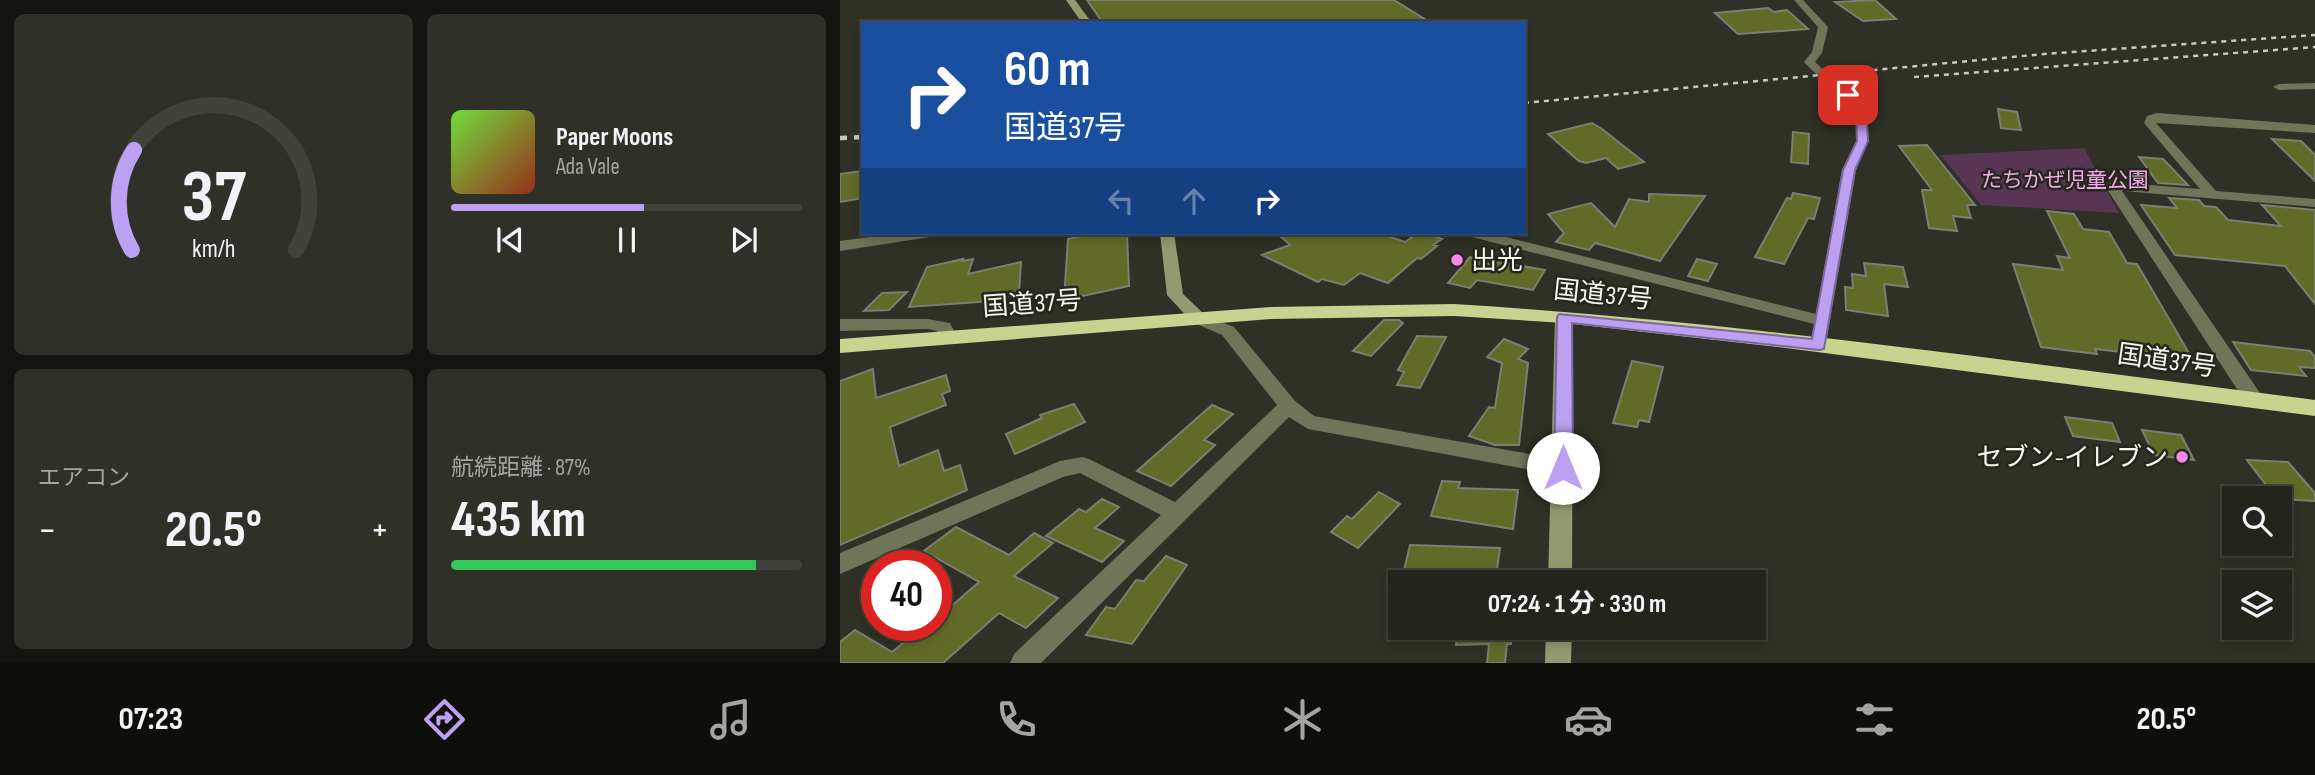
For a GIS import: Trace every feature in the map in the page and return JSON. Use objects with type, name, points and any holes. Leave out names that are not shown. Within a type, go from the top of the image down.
[{"type":"highway","name":"国道37号","points":[[840,346],[1198,318],[1345,310],[1454,310],[1564,317],[1819,345],[2315,408]]},
{"type":"street","points":[[1070,0],[1086,21]]},
{"type":"street","points":[[1798,0],[1822,27],[1817,53],[1809,62],[1822,74]]},
{"type":"street","points":[[1819,345],[1849,170],[1863,141],[1861,106],[1835,86]]},
{"type":"street","points":[[2279,87],[2315,86]]},
{"type":"street","points":[[2211,194],[2150,123],[2151,119],[2157,117],[2315,129]]},
{"type":"street","points":[[2255,401],[2112,186],[2315,203]]},
{"type":"street","points":[[840,246],[916,235]]},
{"type":"street","points":[[1167,235],[1174,295],[1198,318],[1228,331],[1288,406],[1308,422],[1563,468]]},
{"type":"street","points":[[1481,235],[1822,321]]},
{"type":"street","points":[[1560,570],[1564,317]]},
{"type":"street","points":[[840,325],[928,324],[944,327],[948,337]]},
{"type":"street","points":[[1023,663],[1288,406]]},
{"type":"street","points":[[840,564],[1060,469],[1082,465],[1179,514]]},
{"type":"street","points":[[1558,663],[1559,640]]},
{"type":"green space","name":"たちかぜ児童公園","points":[[2084,148],[2119,213],[1981,205],[1941,155]]},
{"type":"building","points":[[1087,0],[1394,0],[1428,21],[1102,21]]},
{"type":"building","points":[[1875,0],[1896,19],[1863,21],[1835,2]]},
{"type":"building","points":[[1768,8],[1774,12],[1787,10],[1808,29],[1738,34],[1715,13]]},
{"type":"building","points":[[1998,109],[2017,112],[2021,130],[2001,128]]},
{"type":"building","points":[[1592,123],[1644,162],[1618,169],[1606,158],[1586,163],[1579,161],[1548,134]]},
{"type":"building","points":[[1793,132],[1809,134],[1808,164],[1791,162]]},
{"type":"building","points":[[2272,139],[2301,141],[2315,155],[2315,181]]},
{"type":"building","points":[[1927,145],[1975,205],[1967,205],[1971,218],[1953,216],[1957,231],[1929,228],[1922,190],[1932,190],[1899,146]]},
{"type":"building","points":[[2139,157],[2163,159],[2188,185],[2158,183]]},
{"type":"building","points":[[861,171],[861,198],[840,202],[840,174]]},
{"type":"building","points":[[1793,193],[1820,198],[1814,219],[1808,218],[1784,264],[1755,257],[1787,198],[1791,199]]},
{"type":"building","points":[[1649,194],[1705,196],[1660,261],[1595,243],[1589,250],[1556,242],[1564,233],[1548,214],[1591,203],[1615,227],[1629,199],[1649,202]]},
{"type":"building","points":[[2169,198],[2199,200],[2204,206],[2216,207],[2228,220],[2281,226],[2262,205],[2315,210],[2315,304],[2285,266],[2175,255],[2141,205],[2177,208]]},
{"type":"building","points":[[2047,211],[2074,214],[2083,229],[2109,232],[2127,263],[2137,264],[2193,360],[2095,349],[2097,354],[2041,347],[2013,264],[2063,270],[2057,256],[2070,258]]},
{"type":"building","points":[[1087,235],[1127,235],[1129,286],[1064,300],[1068,239]]},
{"type":"building","points":[[1279,235],[1385,235],[1405,242],[1415,235],[1431,235],[1442,239],[1433,245],[1437,246],[1421,259],[1417,258],[1388,283],[1360,273],[1344,285],[1322,279],[1318,282],[1262,255],[1290,245]]},
{"type":"building","points":[[1470,257],[1491,265],[1493,261],[1545,270],[1533,290],[1477,280],[1470,288],[1448,283]]},
{"type":"building","points":[[963,259],[962,261],[973,259],[968,274],[1021,262],[1019,293],[979,302],[909,307],[927,267]]},
{"type":"building","points":[[1697,259],[1717,264],[1708,281],[1688,276]]},
{"type":"building","points":[[1864,263],[1903,267],[1908,287],[1884,284],[1888,316],[1846,310],[1845,287],[1853,288],[1852,274],[1866,276]]},
{"type":"building","points":[[907,292],[889,310],[864,311],[882,293]]},
{"type":"building","points":[[1384,320],[1399,320],[1403,323],[1371,356],[1353,351]]},
{"type":"building","points":[[1417,336],[1446,337],[1420,388],[1397,385],[1404,372],[1398,370]]},
{"type":"building","points":[[1504,339],[1528,349],[1518,359],[1528,363],[1519,445],[1495,445],[1469,436],[1489,407],[1495,408],[1502,363],[1487,357]]},
{"type":"building","points":[[2233,342],[2310,351],[2315,357],[2315,368],[2299,367],[2306,376],[2251,370]]},
{"type":"building","points":[[1632,361],[1663,367],[1649,422],[1639,420],[1637,427],[1613,423]]},
{"type":"building","points":[[873,369],[876,398],[946,375],[950,391],[942,394],[946,405],[890,427],[899,466],[938,450],[944,471],[960,465],[967,490],[840,545],[840,381]]},
{"type":"building","points":[[1074,404],[1085,422],[1015,454],[1006,434],[1042,418],[1040,415]]},
{"type":"building","points":[[1212,405],[1233,414],[1204,440],[1215,445],[1171,486],[1137,471]]},
{"type":"building","points":[[2065,417],[2112,423],[2120,442],[2073,436]]},
{"type":"building","points":[[2142,430],[2181,435],[2194,460],[2154,455]]},
{"type":"building","points":[[2247,460],[2288,462],[2315,493],[2315,501],[2292,500],[2292,486],[2267,486]]},
{"type":"building","points":[[1442,481],[1460,482],[1458,488],[1518,490],[1513,529],[1431,516]]},
{"type":"building","points":[[1379,492],[1400,504],[1358,548],[1331,532],[1347,516],[1352,519]]},
{"type":"building","points":[[1102,499],[1119,507],[1095,528],[1124,541],[1102,562],[1046,536],[1079,509],[1086,512]]},
{"type":"building","points":[[956,527],[1009,555],[1034,533],[1053,543],[1014,576],[1058,598],[1026,628],[999,613],[943,663],[840,663],[840,642],[855,630],[861,634],[861,641],[874,641],[892,652],[905,641],[952,641],[952,606],[979,582],[952,567],[952,550],[925,550]]},
{"type":"building","points":[[1410,545],[1500,548],[1497,570],[1404,570]]},
{"type":"building","points":[[1166,556],[1187,565],[1132,644],[1086,635],[1106,607],[1115,609],[1136,580],[1144,581]]},
{"type":"building","points":[[1457,640],[1511,640],[1511,644],[1507,644],[1505,663],[1487,663],[1489,644],[1456,645]]},
{"type":"tunnel","points":[[1822,74],[1835,86]]},
{"type":"railway","points":[[1526,103],[2044,54],[2315,35]]},
{"type":"railway","points":[[1914,77],[2315,47]]},
{"type":"railway","points":[[840,138],[861,137]]},
{"type":"place","name":"出光","points":[[1457,260]]},
{"type":"place","name":"セブン-イレブン","points":[[2182,457]]},
{"type":"route","points":[[1563,468],[1564,317],[1819,345],[1849,170],[1863,141],[1861,106],[1848,95]]}]
